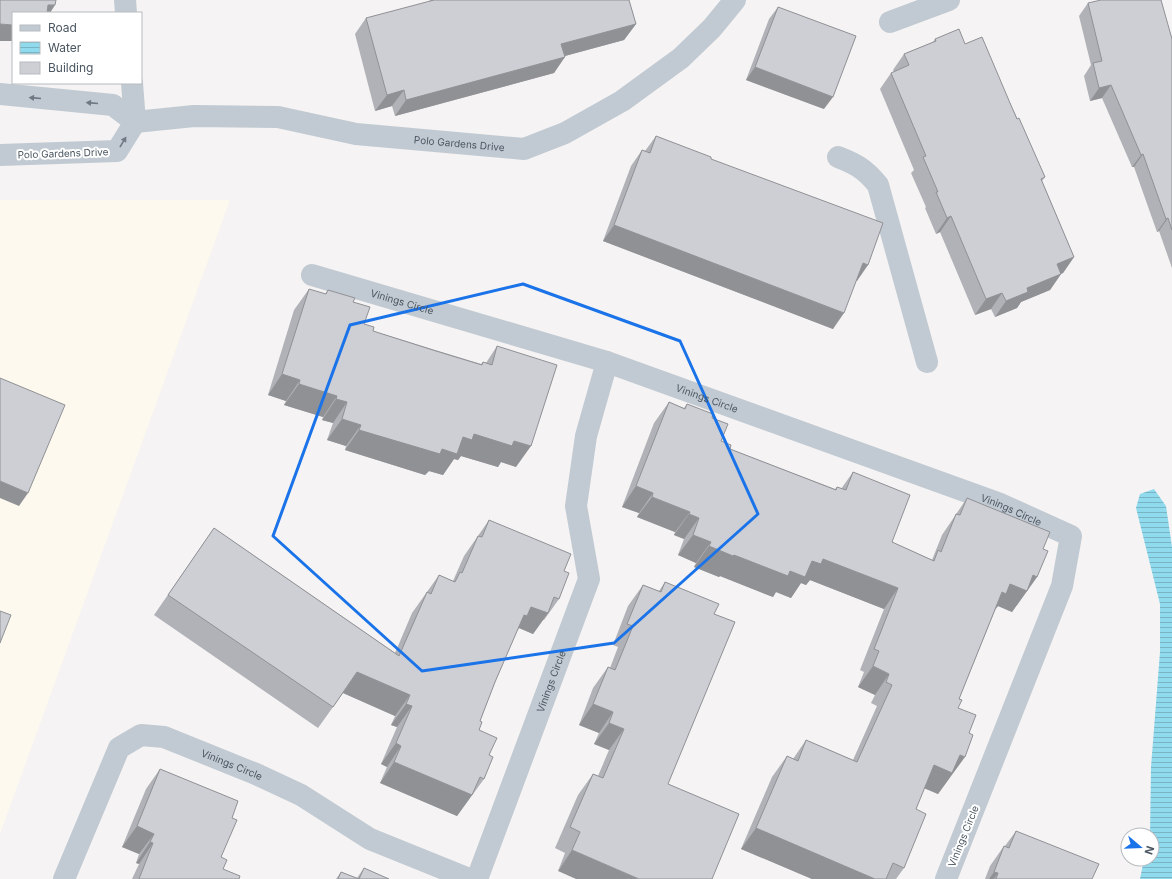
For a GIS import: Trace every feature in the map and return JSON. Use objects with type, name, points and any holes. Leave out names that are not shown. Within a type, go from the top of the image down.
[{"type":"street","points":[[125,0],[126,12]]},
{"type":"street","name":"Polo Gardens Drive","points":[[0,155],[117,151],[135,122],[194,116],[278,117],[356,134],[524,149],[564,133],[622,102],[681,58],[712,28],[735,0]]},
{"type":"street","points":[[890,22],[949,0]]},
{"type":"street","points":[[132,84],[135,122]]},
{"type":"street","points":[[0,94],[113,105],[135,122]]},
{"type":"street","points":[[838,157],[856,164],[869,173],[878,184],[927,362]]},
{"type":"street","name":"Vinings Circle","points":[[312,275],[607,362],[998,503],[1071,536],[1062,586],[946,879]]},
{"type":"street","name":"Vinings Circle","points":[[477,879],[589,579],[576,506],[586,436],[607,362]]},
{"type":"street","name":"Vinings Circle","points":[[64,879],[119,748],[141,735],[164,737],[256,774],[301,795],[370,839],[469,879]]},
{"type":"highlighted area","points":[[523,284],[680,341],[758,514],[614,643],[422,671],[273,536],[350,325]]},
{"type":"shaded area","points":[[0,200],[230,200],[0,834]]},
{"type":"water","points":[[1154,489],[1166,506],[1172,547],[1172,879],[1140,879],[1142,867],[1160,867],[1160,827],[1150,827],[1151,767],[1160,652],[1160,604],[1136,508],[1140,494]]},
{"type":"building","points":[[0,0],[56,0],[55,5],[48,5],[47,12],[12,12],[12,25],[0,24]]},
{"type":"building","points":[[434,0],[629,0],[636,24],[561,44],[565,57],[406,100],[404,90],[387,95],[366,18]]},
{"type":"building","points":[[1101,0],[1161,0],[1172,39],[1172,230],[1168,218],[1166,219],[1143,154],[1141,155],[1111,85],[1099,88],[1093,63],[1102,61],[1088,3]]},
{"type":"building","points":[[778,7],[856,36],[833,97],[755,67]]},
{"type":"building","points":[[959,29],[965,44],[982,37],[1017,119],[1019,118],[1045,177],[1041,179],[1074,257],[1057,264],[1061,274],[1027,288],[1028,292],[1006,301],[1002,293],[986,299],[951,216],[947,218],[936,192],[938,192],[923,157],[926,156],[891,73],[909,65],[904,54],[936,41],[935,39]]},
{"type":"building","points":[[656,136],[711,157],[711,159],[883,223],[868,265],[863,263],[844,313],[614,225],[642,150],[650,153]]},
{"type":"building","points":[[309,289],[326,294],[328,290],[355,298],[353,302],[370,307],[364,324],[374,327],[373,331],[436,351],[482,365],[483,362],[492,365],[497,346],[557,365],[531,446],[514,441],[512,446],[474,434],[472,440],[463,437],[457,454],[442,449],[440,454],[359,430],[361,425],[342,419],[347,402],[336,399],[337,396],[299,384],[300,380],[282,374]]},
{"type":"building","points":[[0,378],[65,405],[28,493],[0,481]]},
{"type":"building","points":[[669,402],[685,409],[687,404],[713,414],[712,418],[728,424],[721,441],[731,445],[730,449],[836,490],[837,487],[846,490],[853,472],[910,495],[892,542],[934,561],[938,550],[941,552],[956,514],[960,515],[967,498],[1050,532],[1043,549],[1048,551],[1037,577],[1033,575],[1027,591],[1010,584],[1006,594],[1002,592],[959,699],[962,700],[958,708],[976,715],[969,733],[973,735],[965,757],[960,755],[952,773],[934,765],[916,809],[926,814],[904,868],[893,863],[886,879],[875,879],[756,828],[787,756],[798,761],[806,740],[857,762],[892,685],[886,682],[889,674],[873,666],[879,651],[874,649],[898,588],[823,559],[821,564],[812,561],[805,577],[790,571],[788,576],[709,546],[711,542],[693,535],[699,518],[689,514],[690,512],[652,497],[653,493],[636,486]]},
{"type":"building","points":[[489,520],[571,554],[564,571],[569,573],[559,599],[554,597],[548,613],[531,607],[527,616],[524,615],[495,682],[480,721],[482,722],[479,730],[497,738],[489,755],[493,757],[484,779],[480,777],[472,795],[394,762],[401,746],[396,743],[412,706],[406,704],[410,695],[357,672],[333,707],[168,595],[214,528],[399,656],[427,592],[431,594],[439,575],[455,582],[460,572],[462,573],[478,536],[482,537]]},
{"type":"building","points":[[665,582],[719,604],[714,614],[735,622],[668,784],[739,814],[712,879],[639,879],[572,850],[580,832],[570,827],[593,774],[603,778],[624,729],[609,723],[613,712],[593,704],[608,667],[615,670],[633,626],[627,624],[643,585],[661,592]]},
{"type":"building","points":[[0,611],[11,615],[0,643]]},
{"type":"building","points":[[160,769],[238,801],[232,818],[237,820],[221,857],[227,860],[223,869],[240,876],[239,879],[139,879],[153,843],[150,842],[154,834],[137,826]]},
{"type":"building","points":[[1016,831],[1099,864],[1092,879],[996,879],[998,873],[994,872],[1004,846],[1009,848]]},
{"type":"building","points":[[364,868],[389,879],[359,879]]},
{"type":"building","points":[[341,872],[359,879],[338,879]]}]
